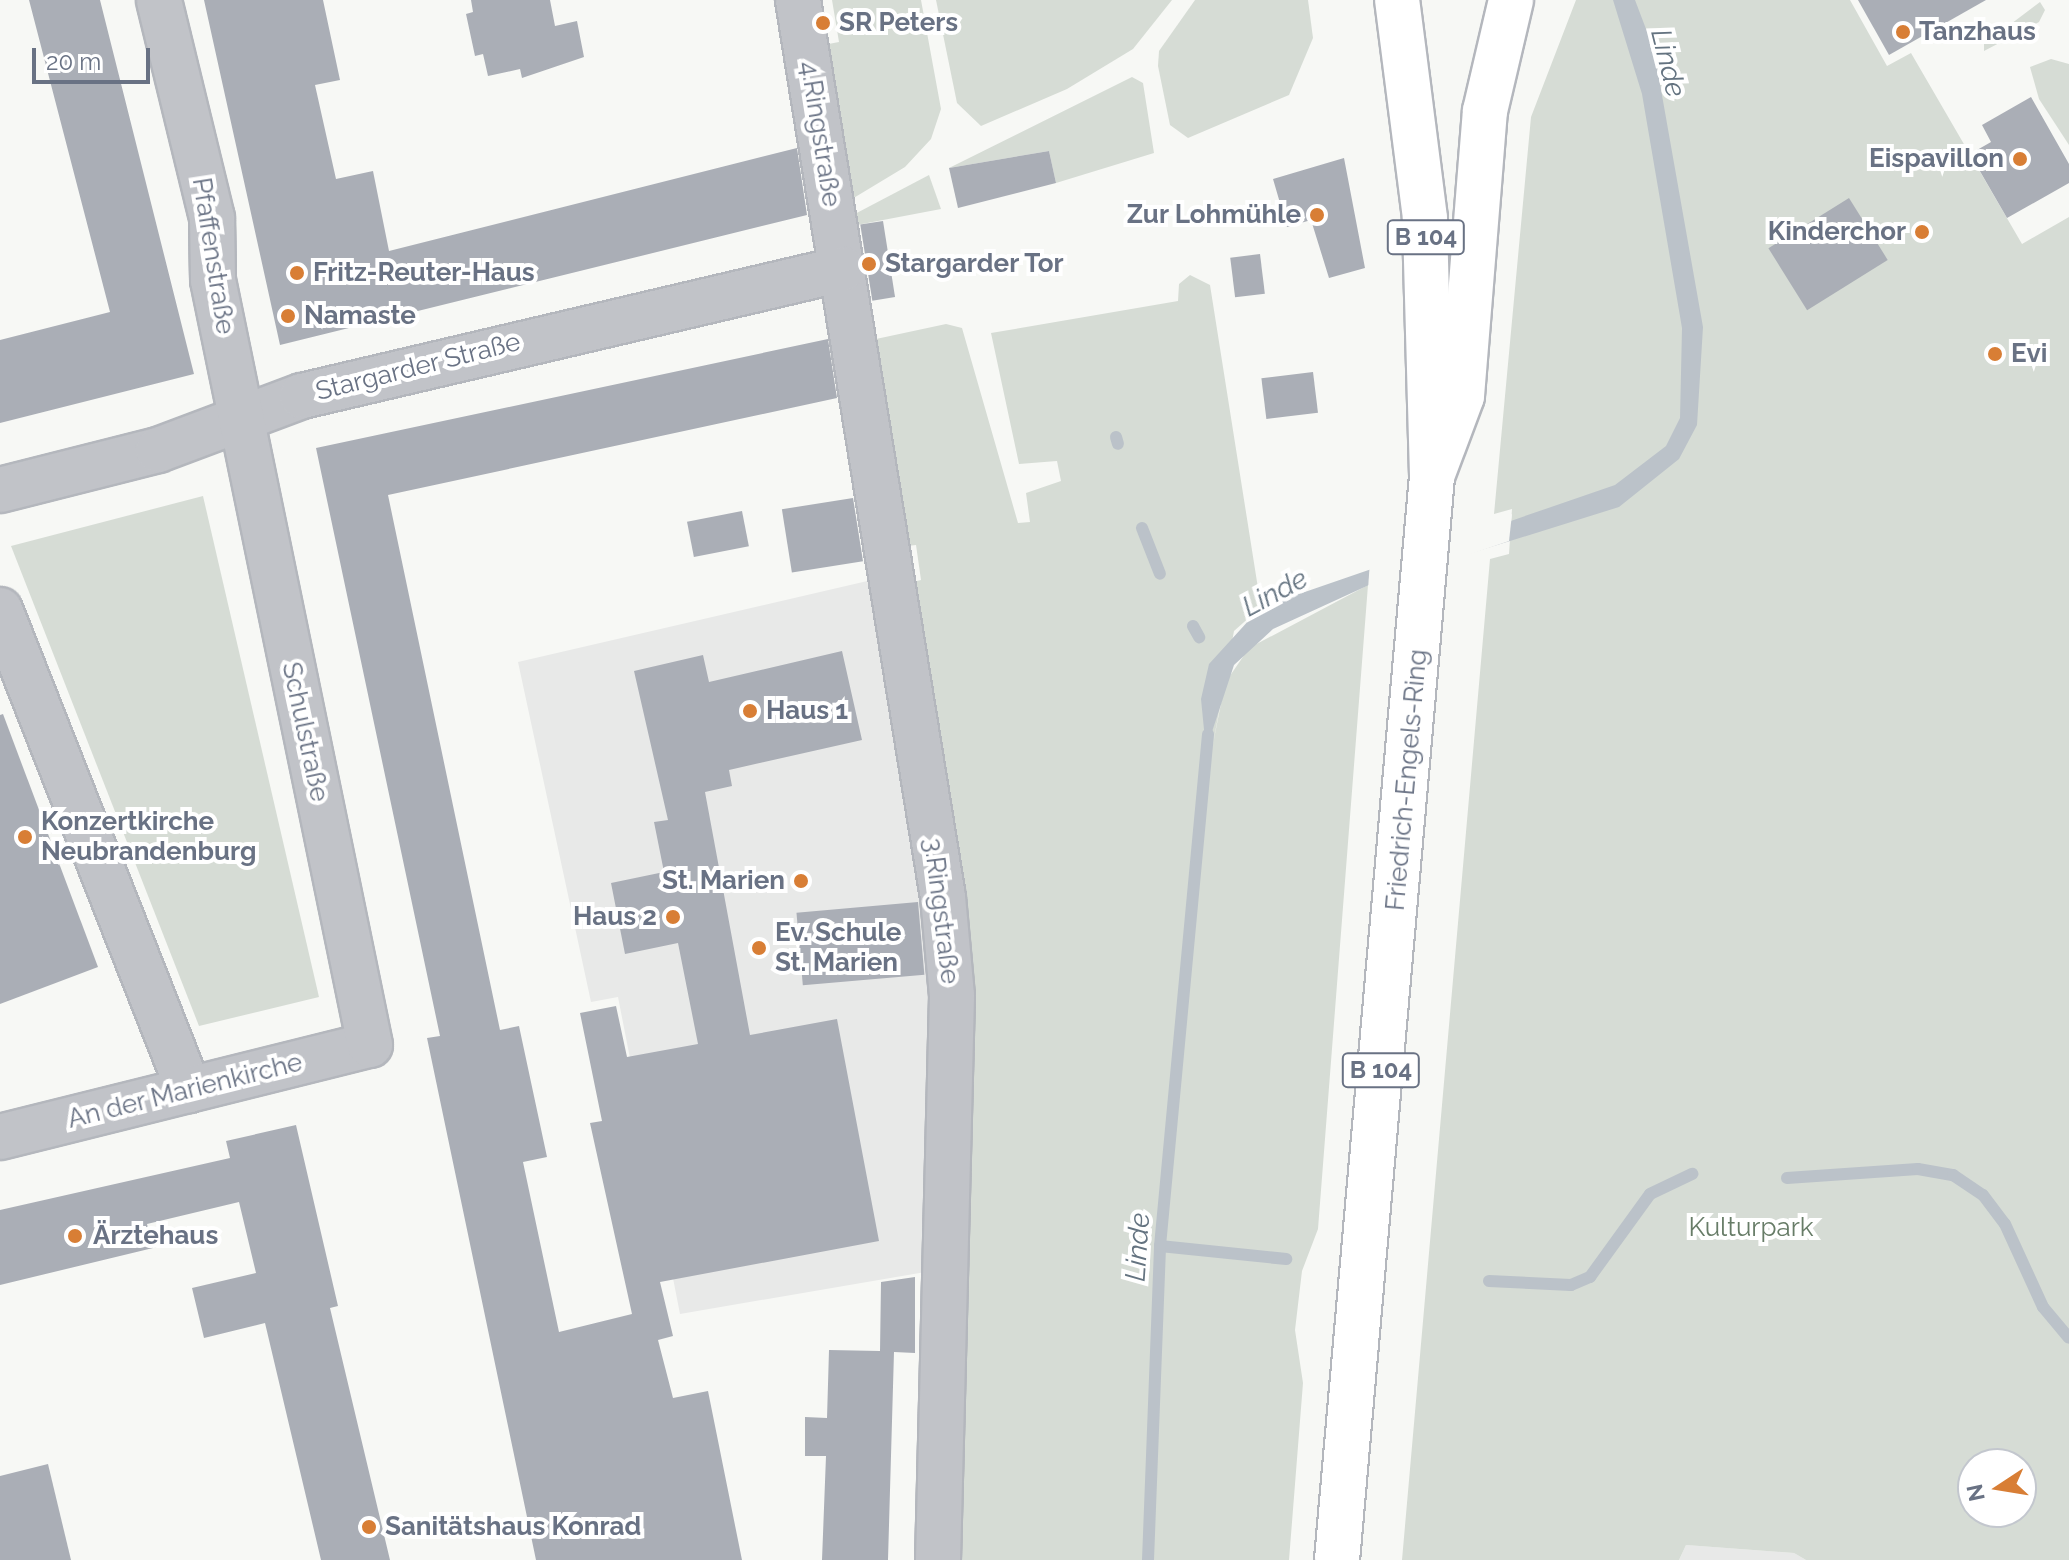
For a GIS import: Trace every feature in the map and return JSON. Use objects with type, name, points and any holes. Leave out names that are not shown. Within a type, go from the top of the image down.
[{"type":"main road","name":"Friedrich-Engels-Ring","points":[[1337,1560],[1432,476],[1425,218],[1397,0]]},
{"type":"main road","points":[[1432,476],[1462,396],[1485,111],[1511,0]]},
{"type":"street","name":"Pfaffenstraße","points":[[159,0],[212,218],[213,280],[242,419]]},
{"type":"street","name":"4.Ringstraße","points":[[798,0],[842,269]]},
{"type":"street","name":"Stargarder Straße","points":[[0,490],[158,450],[302,396],[649,309],[842,269]]},
{"type":"street","name":"3.Ringstraße","points":[[842,269],[952,996],[938,1560]]},
{"type":"street","name":"Schulstraße","points":[[242,419],[370,1045]]},
{"type":"street","points":[[0,610],[189,1090]]},
{"type":"street","name":"An der Marienkirche","points":[[0,1137],[370,1045]]},
{"type":"shaded area","points":[[1613,0],[1635,0],[1654,50],[1703,327],[1697,425],[1679,459],[1619,507],[1369,585],[1273,629],[1234,665],[1206,750],[1201,699],[1209,664],[1261,607],[1615,485],[1666,446],[1680,418],[1682,328],[1642,94]]},
{"type":"shaded area","name":"Ev. Schule St. Marien","points":[[876,579],[934,899],[937,1270],[680,1314],[618,997],[591,1002],[518,662]]},
{"type":"shaded area","points":[[1686,1545],[1794,1553],[1806,1560],[1679,1560]]},
{"type":"green space","points":[[832,0],[921,0],[941,109],[931,139],[905,167],[847,202],[818,46],[839,42]]},
{"type":"green space","points":[[936,0],[1172,0],[1133,49],[1067,89],[981,126],[957,103]]},
{"type":"green space","points":[[1195,0],[1308,0],[1313,38],[1289,95],[1188,138],[1170,125],[1158,66],[1159,51]]},
{"type":"green space","name":"Kulturpark","points":[[1576,0],[1850,0],[1887,66],[1911,53],[2022,244],[2069,217],[2069,1560],[1806,1560],[1794,1553],[1686,1545],[1679,1560],[1402,1560],[1490,559],[1509,554],[1512,509],[1494,514],[1531,117]]},
{"type":"green space","points":[[2040,2],[2045,10],[2039,22],[1984,51],[1984,35],[1991,39]]},
{"type":"green space","points":[[2051,59],[2069,64],[2069,145],[2039,99],[2030,67]]},
{"type":"green space","points":[[1132,77],[1143,83],[1154,153],[1056,183],[1049,151],[949,168]]},
{"type":"green space","points":[[929,175],[941,209],[841,228],[851,216]]},
{"type":"green space","points":[[1190,275],[1210,285],[1261,607],[1234,631],[1212,749],[1225,683],[1249,648],[1368,585],[1318,1229],[1302,1271],[1295,1330],[1303,1383],[1289,1560],[948,1560],[961,996],[904,584],[921,580],[916,545],[898,547],[862,342],[946,324],[962,328],[1018,523],[1030,522],[1026,493],[1061,481],[1057,461],[1019,464],[991,333],[1178,301],[1179,284]]},
{"type":"green space","points":[[203,496],[319,997],[199,1026],[11,546]]},
{"type":"pier","points":[[1512,514],[1509,541],[1368,589],[1370,561]]},
{"type":"building","points":[[29,0],[100,0],[194,374],[0,423],[0,340],[110,312]]},
{"type":"building","points":[[204,0],[323,0],[340,80],[315,85],[336,179],[373,171],[389,251],[797,148],[807,215],[280,345]]},
{"type":"building","points":[[471,0],[550,0],[555,26],[577,21],[584,57],[522,78],[520,69],[488,76],[483,54],[475,56],[466,14],[473,12]]},
{"type":"building","name":"Tanzhaus","points":[[1858,0],[1986,0],[1889,55]]},
{"type":"building","name":"Eispavillon","points":[[2031,97],[2069,164],[2069,183],[2007,218],[1970,154],[1991,142],[1982,125]]},
{"type":"building","points":[[1049,151],[1056,183],[958,208],[949,168]]},
{"type":"building","name":"Zur Lohmühle","points":[[1344,158],[1365,268],[1329,278],[1311,220],[1287,227],[1273,179]]},
{"type":"building","points":[[1849,198],[1888,260],[1807,310],[1768,248]]},
{"type":"building","points":[[883,221],[895,297],[872,301],[860,225]]},
{"type":"building","points":[[1260,254],[1265,294],[1235,297],[1230,258]]},
{"type":"building","points":[[828,339],[837,398],[388,495],[500,1030],[519,1026],[547,1157],[523,1162],[559,1332],[632,1314],[590,1123],[602,1121],[580,1013],[616,1006],[627,1057],[698,1044],[678,943],[625,954],[611,883],[664,872],[654,822],[668,820],[634,671],[703,655],[709,682],[842,651],[862,740],[729,770],[732,786],[705,792],[750,1035],[837,1019],[879,1241],[660,1282],[673,1336],[658,1340],[673,1398],[708,1391],[742,1560],[536,1560],[427,1038],[440,1036],[316,448]]},
{"type":"building","points":[[1313,372],[1318,413],[1266,419],[1261,378]]},
{"type":"building","points":[[853,498],[863,561],[792,572],[782,509]]},
{"type":"building","points":[[742,511],[749,546],[694,557],[687,522]]},
{"type":"building","name":"Konzertkirche Neubrandenburg","points":[[3,714],[98,967],[0,1004],[0,715]]},
{"type":"building","points":[[918,902],[924,975],[803,985],[796,913]]},
{"type":"building","points":[[296,1125],[338,1306],[330,1308],[390,1560],[321,1560],[265,1323],[204,1338],[192,1288],[256,1273],[239,1202],[147,1224],[153,1248],[0,1285],[0,1210],[230,1158],[226,1141]]},
{"type":"building","points":[[915,1277],[915,1353],[894,1352],[888,1560],[822,1560],[826,1456],[805,1456],[805,1417],[827,1418],[829,1350],[880,1351],[881,1282]]},
{"type":"building","points":[[48,1464],[71,1560],[0,1560],[0,1476]]},
{"type":"waterway","points":[[1116,437],[1118,444]]},
{"type":"waterway","points":[[1142,528],[1160,574]]},
{"type":"waterway","points":[[1193,626],[1199,637]]},
{"type":"waterway","name":"Linde","points":[[1148,1560],[1160,1246],[1208,734]]},
{"type":"waterway","points":[[1787,1178],[1918,1169],[1953,1175],[1983,1195],[2005,1224],[2043,1307],[2069,1338]]},
{"type":"waterway","points":[[1489,1281],[1571,1285],[1590,1277],[1650,1194],[1692,1174]]},
{"type":"waterway","points":[[1160,1246],[1286,1259]]},
{"type":"place","name":"SR Peters","points":[[823,23]]},
{"type":"place","name":"Tanzhaus","points":[[1903,32]]},
{"type":"place","name":"Eispavillon","points":[[2020,159]]},
{"type":"place","name":"Zur Lohmühle","points":[[1317,215]]},
{"type":"place","name":"Kinderchor","points":[[1922,232]]},
{"type":"place","name":"Stargarder Tor","points":[[869,264]]},
{"type":"place","name":"Fritz-Reuter-Haus","points":[[297,273]]},
{"type":"place","name":"Namaste","points":[[288,316]]},
{"type":"place","name":"Evi","points":[[1995,354]]},
{"type":"place","name":"Haus 1","points":[[750,711]]},
{"type":"place","name":"Konzertkirche Neubrandenburg","points":[[25,837]]},
{"type":"place","name":"St. Marien","points":[[801,881]]},
{"type":"place","name":"Haus 2","points":[[673,917]]},
{"type":"place","name":"Ev. Schule St. Marien","points":[[759,948]]},
{"type":"place","name":"Ärztehaus","points":[[75,1236]]},
{"type":"place","name":"Sanitätshaus Konrad","points":[[369,1527]]}]
